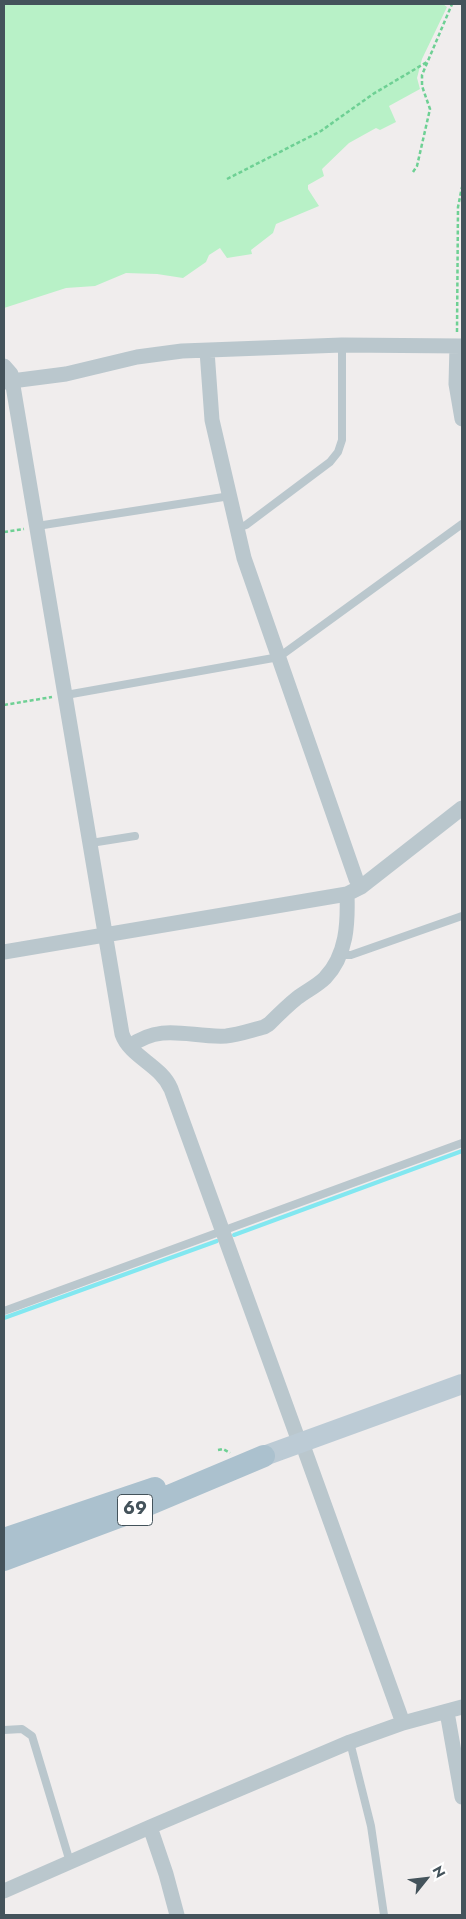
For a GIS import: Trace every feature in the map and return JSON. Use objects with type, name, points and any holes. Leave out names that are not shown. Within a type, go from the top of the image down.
[{"type":"main road","name":"69","points":[[4,1539],[118,1499],[264,1456]]},
{"type":"main road","name":"69","points":[[4,1560],[119,1517],[264,1456]]},
{"type":"street","points":[[8,382],[74,373],[156,354],[342,345],[459,346],[456,384],[462,419]]},
{"type":"street","points":[[207,351],[212,420],[244,558],[356,878],[361,887]]},
{"type":"street","points":[[4,366],[12,374],[8,382],[37,526],[122,1034],[130,1046],[162,1074],[169,1084],[403,1723]]},
{"type":"street","points":[[4,952],[347,894],[361,887],[462,808]]},
{"type":"street","points":[[130,1046],[138,1040],[167,1032],[226,1036],[264,1027],[297,998],[324,978],[340,956],[347,930],[347,894]]},
{"type":"street","points":[[264,1456],[462,1384]]},
{"type":"street","points":[[4,1891],[350,1742],[403,1723],[462,1708]]},
{"type":"street","points":[[447,1712],[462,1797]]},
{"type":"street","points":[[150,1827],[166,1874],[177,1915]]},
{"type":"lane","points":[[238,528],[246,525],[330,462],[338,452],[342,440],[342,345]]},
{"type":"lane","points":[[37,526],[230,496]]},
{"type":"lane","points":[[66,695],[278,657],[462,524]]},
{"type":"lane","points":[[91,843],[135,836]]},
{"type":"lane","points":[[340,956],[351,955],[462,916]]},
{"type":"lane","points":[[4,1311],[462,1143]]},
{"type":"lane","points":[[4,1730],[22,1729],[32,1736],[70,1862]]},
{"type":"lane","points":[[350,1742],[371,1826],[384,1915]]},
{"type":"path","points":[[413,172],[417,166],[430,109],[422,86],[422,75],[452,4]]},
{"type":"path","points":[[228,179],[321,131],[373,94],[427,62]]},
{"type":"path","points":[[459,346],[458,207],[462,187]]},
{"type":"path","points":[[4,532],[37,526]]},
{"type":"path","points":[[4,705],[66,695]]},
{"type":"green space","points":[[4,4],[443,4],[447,7],[422,59],[417,78],[420,89],[389,106],[396,122],[380,130],[376,128],[349,143],[322,169],[324,176],[308,185],[308,189],[319,206],[276,224],[273,233],[251,250],[252,254],[227,258],[220,248],[209,255],[206,262],[183,278],[157,274],[126,273],[95,286],[66,288],[4,308]]},
{"type":"waterway","points":[[234,1235],[462,1151]]},
{"type":"waterway","points":[[4,1318],[217,1241]]}]
